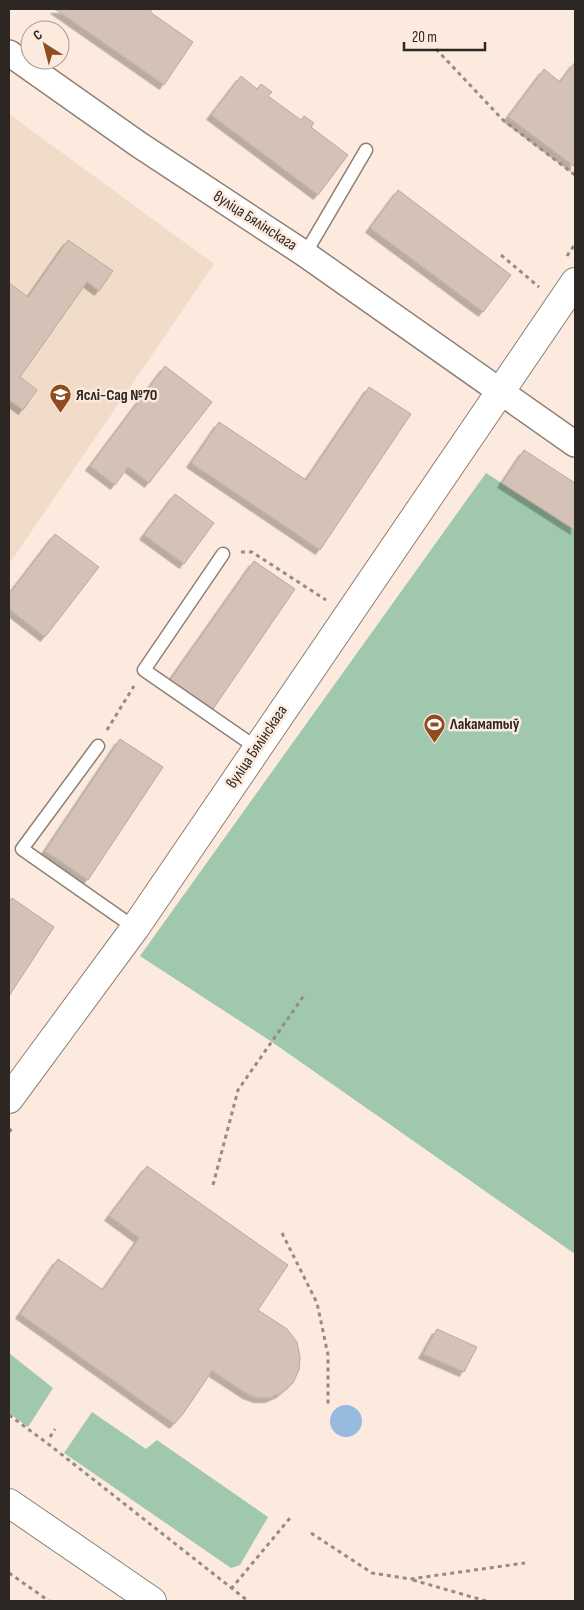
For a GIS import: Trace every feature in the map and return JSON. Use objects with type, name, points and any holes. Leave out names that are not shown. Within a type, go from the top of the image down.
[{"type":"main road","name":"вуліца Бялінскага","points":[[11,1091],[135,928],[575,282]]},
{"type":"main road","points":[[9,1503],[152,1601]]},
{"type":"street","name":"вуліца Бялінскага","points":[[9,53],[138,144],[305,254],[575,444]]},
{"type":"lane","points":[[305,254],[366,150]]},
{"type":"lane","points":[[223,554],[144,670],[257,748]]},
{"type":"lane","points":[[98,746],[22,849],[135,928]]},
{"type":"path","points":[[436,50],[503,120],[575,175]]},
{"type":"path","points":[[500,255],[543,290]]},
{"type":"path","points":[[223,554],[252,552],[329,602]]},
{"type":"path","points":[[98,746],[144,670]]},
{"type":"path","points":[[213,1185],[238,1090],[306,994]]},
{"type":"path","points":[[282,1233],[317,1303],[328,1355],[328,1404]]},
{"type":"path","points":[[9,1415],[248,1601]]},
{"type":"path","points":[[50,1437],[55,1429]]},
{"type":"path","points":[[231,1589],[290,1518]]},
{"type":"path","points":[[312,1533],[372,1573],[410,1579],[486,1601]]},
{"type":"path","points":[[410,1579],[525,1563]]},
{"type":"path","points":[[9,1574],[49,1601]]},
{"type":"shaded area","name":"Яслі-Сад №70","points":[[9,114],[214,264],[9,564]]},
{"type":"green space","name":"Лакаматыў","points":[[486,473],[575,530],[575,1254],[272,1042],[140,956]]},
{"type":"green space","points":[[9,1353],[53,1388],[28,1427],[9,1413]]},
{"type":"green space","points":[[92,1412],[146,1449],[157,1440],[268,1517],[240,1565],[231,1568],[64,1453]]},
{"type":"water","points":[[346,1405],[358,1409],[362,1421],[358,1433],[346,1437],[334,1433],[330,1421],[334,1409]]},
{"type":"building","points":[[55,9],[153,9],[150,12],[193,42],[164,85]]},
{"type":"building","points":[[575,62],[575,167],[508,117],[544,69],[560,82]]},
{"type":"building","points":[[241,76],[257,89],[261,84],[272,92],[268,96],[301,120],[304,116],[314,123],[311,127],[348,155],[318,195],[211,115]]},
{"type":"building","points":[[398,190],[511,275],[483,312],[370,228]]},
{"type":"building","points":[[68,240],[113,271],[99,291],[87,282],[20,377],[37,390],[23,410],[9,400],[9,283],[28,297]]},
{"type":"building","points":[[165,366],[212,402],[149,483],[128,467],[115,485],[90,466]]},
{"type":"building","points":[[369,387],[411,414],[320,550],[191,463],[219,422],[306,480]]},
{"type":"building","points":[[524,450],[575,483],[575,530],[502,483]]},
{"type":"building","points":[[175,494],[214,523],[184,564],[144,535]]},
{"type":"building","points":[[55,534],[99,567],[45,637],[9,609],[9,594]]},
{"type":"building","points":[[254,561],[295,589],[213,709],[170,680]]},
{"type":"building","points":[[120,739],[163,767],[88,880],[45,851]]},
{"type":"building","points":[[12,898],[54,927],[9,996],[9,902]]},
{"type":"building","points":[[147,1166],[288,1265],[258,1310],[287,1329],[297,1342],[300,1357],[299,1370],[293,1383],[281,1393],[270,1398],[258,1398],[247,1394],[212,1371],[174,1424],[20,1314],[58,1259],[103,1290],[139,1238],[109,1216]]},
{"type":"building","points":[[437,1329],[477,1347],[464,1372],[423,1354]]},
{"type":"place","name":"Яслі-Сад №70","points":[[60,414]]},
{"type":"place","name":"Лакаматыў","points":[[434,743]]}]
